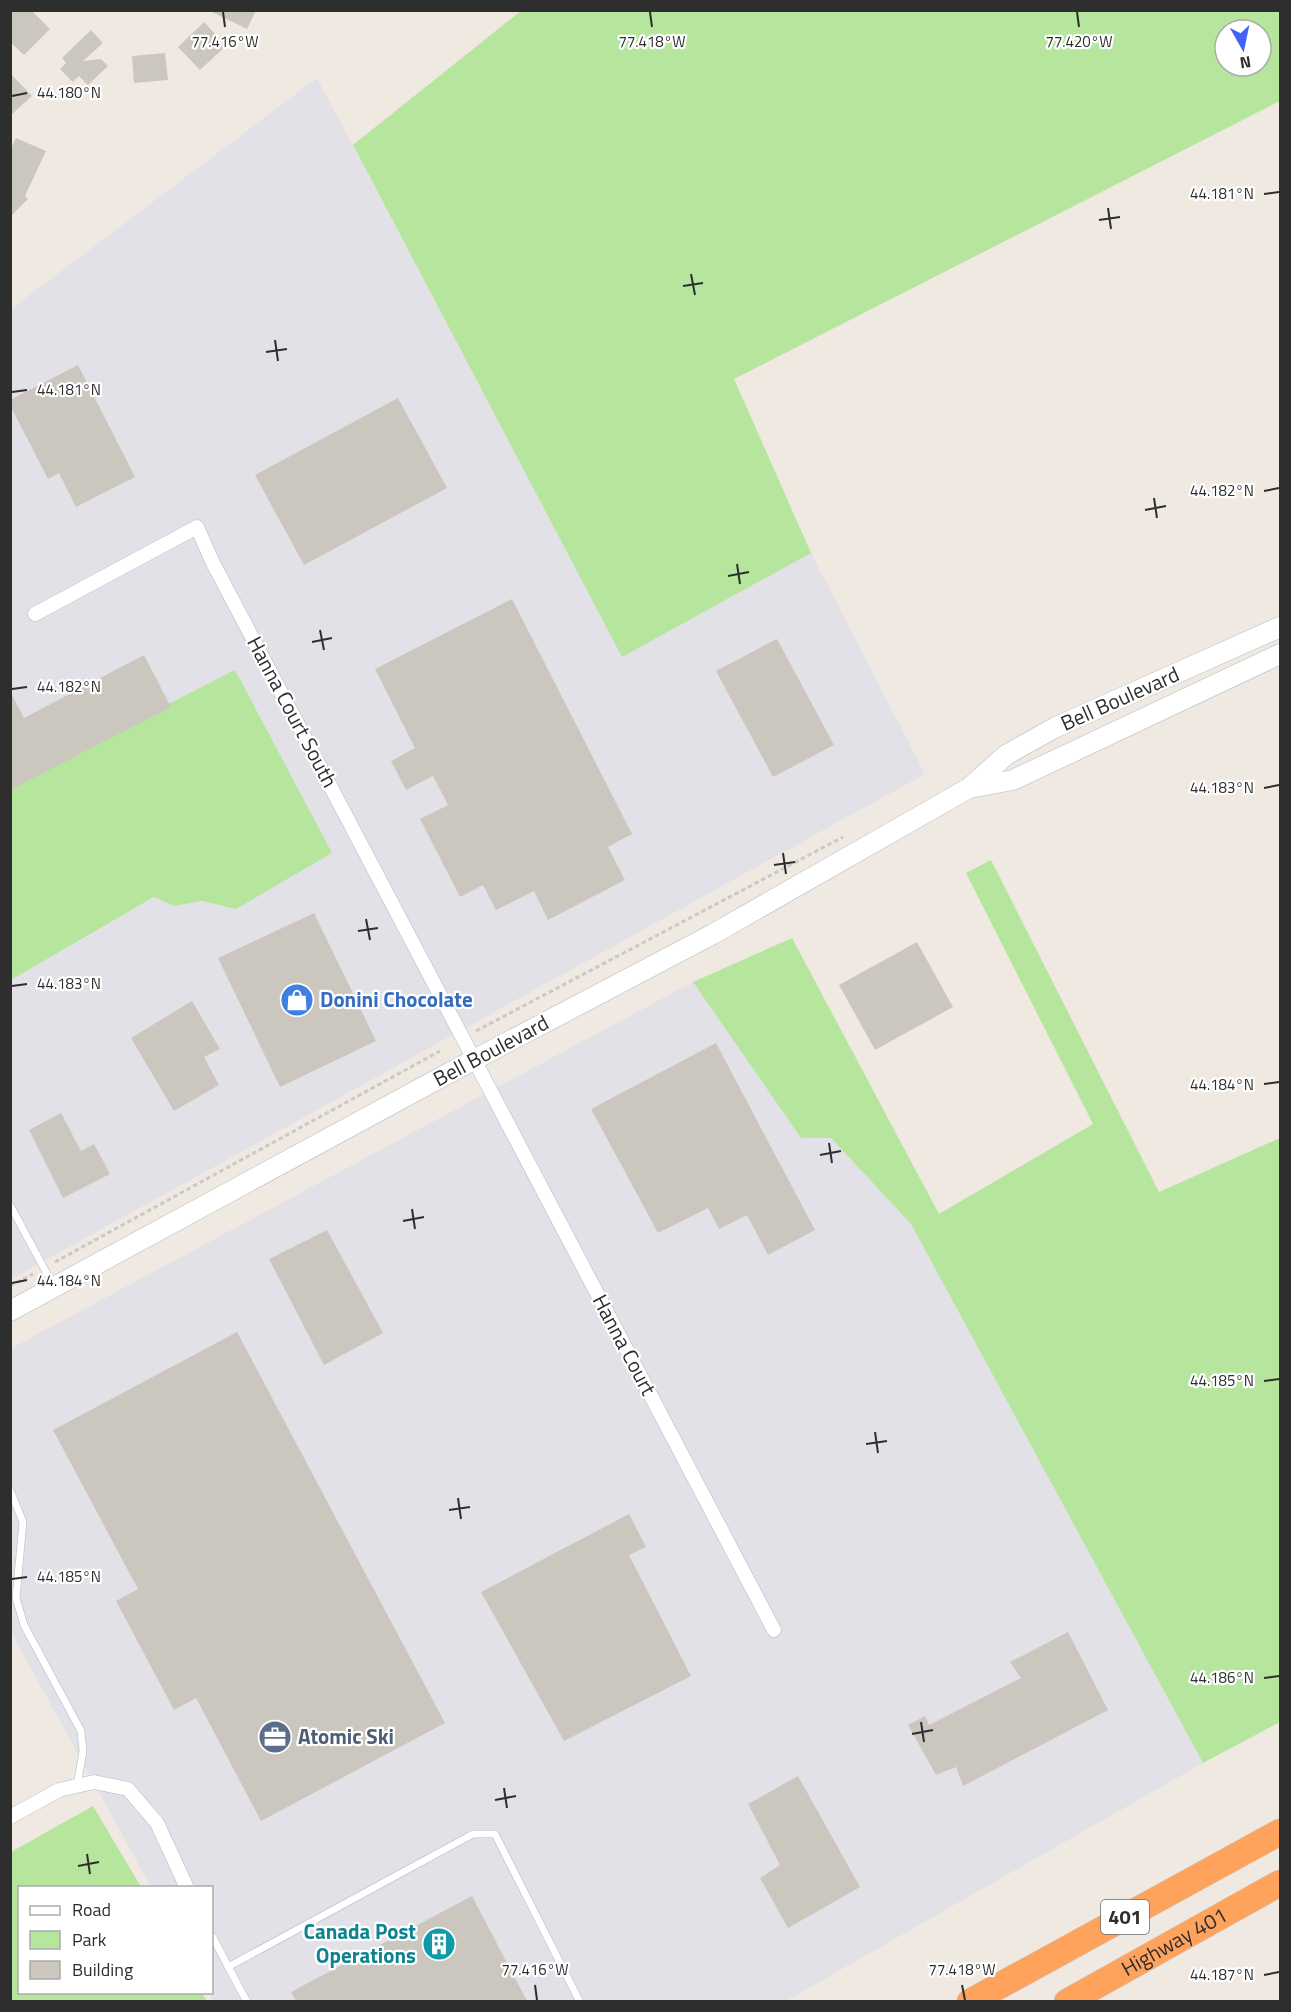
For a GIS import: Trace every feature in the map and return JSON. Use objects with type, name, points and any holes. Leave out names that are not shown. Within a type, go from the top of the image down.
[{"type":"highway","name":"401","points":[[970,2001],[1281,1832]]},
{"type":"highway","name":"Highway 401","points":[[1067,2001],[1281,1883]]},
{"type":"main road","name":"Bell Boulevard","points":[[10,1311],[473,1060],[713,934],[969,788],[1006,756],[1056,727],[1281,627]]},
{"type":"main road","name":"Bell Boulevard","points":[[969,788],[1013,780],[1281,654]]},
{"type":"street","name":"Hanna Court South","points":[[35,614],[197,527],[213,563],[473,1060]]},
{"type":"street","name":"Hanna Court","points":[[473,1060],[774,1630]]},
{"type":"street","points":[[10,1817],[59,1790],[94,1782],[128,1789],[157,1823],[187,1886]]},
{"type":"lane","points":[[10,1205],[14,1218],[54,1287]]},
{"type":"lane","points":[[10,1490],[23,1522],[16,1598],[24,1625],[81,1731],[83,1751],[77,1786]]},
{"type":"lane","points":[[228,1967],[473,1834],[495,1834],[579,2000]]},
{"type":"lane","points":[[213,1938],[247,2001]]},
{"type":"path","points":[[476,1031],[850,833]]},
{"type":"path","points":[[10,1286],[440,1051]]},
{"type":"shaded area","points":[[317,78],[622,656],[811,553],[925,774],[11,1279],[11,980],[155,897],[174,906],[202,901],[236,909],[11,784],[11,309]]},
{"type":"shaded area","points":[[693,982],[801,1138],[831,1138],[911,1224],[1203,1763],[786,2001],[214,2001],[210,1994],[213,1994],[213,1886],[150,1886],[11,1632],[10,1349]]},
{"type":"green space","points":[[522,10],[1280,11],[1280,101],[734,379],[811,553],[622,657],[353,145]]},
{"type":"green space","points":[[235,670],[332,853],[236,909],[202,901],[174,906],[154,897],[11,980],[11,784]]},
{"type":"green space","points":[[991,860],[1159,1192],[1280,1138],[1280,1722],[1203,1763],[911,1224],[831,1138],[801,1138],[693,982],[792,938],[939,1214],[1093,1124],[966,873]]},
{"type":"green space","points":[[93,1806],[140,1886],[18,1886],[18,1994],[203,1994],[207,2001],[11,2001],[11,1852]]},
{"type":"building","points":[[10,10],[31,10],[50,29],[24,55],[10,42]]},
{"type":"building","points":[[208,10],[256,10],[247,29]]},
{"type":"building","points":[[204,22],[226,46],[200,70],[178,47]]},
{"type":"building","points":[[91,30],[103,43],[83,61],[101,59],[108,66],[88,85],[79,76],[73,82],[60,69],[66,63],[62,58]]},
{"type":"building","points":[[165,53],[168,80],[134,83],[132,56]]},
{"type":"building","points":[[10,73],[32,96],[10,116]]},
{"type":"building","points":[[16,138],[46,151],[25,196],[28,199],[10,217],[10,150]]},
{"type":"building","points":[[78,365],[135,477],[76,507],[59,473],[48,479],[10,405],[10,400]]},
{"type":"building","points":[[398,398],[447,488],[304,565],[255,475]]},
{"type":"building","points":[[512,599],[632,834],[608,847],[625,880],[548,920],[534,891],[496,910],[483,885],[460,897],[420,819],[448,805],[433,776],[406,790],[391,761],[415,748],[375,669]]},
{"type":"building","points":[[777,639],[834,745],[773,777],[716,671]]},
{"type":"building","points":[[144,655],[171,707],[10,790],[10,691],[24,718]]},
{"type":"building","name":"Donini Chocolate","points":[[314,913],[376,1041],[280,1087],[218,958]]},
{"type":"building","points":[[917,942],[953,1007],[875,1050],[839,985]]},
{"type":"building","points":[[192,1001],[220,1049],[204,1057],[219,1085],[174,1111],[131,1038]]},
{"type":"building","points":[[716,1043],[815,1230],[768,1255],[747,1215],[719,1229],[708,1208],[658,1233],[591,1109]]},
{"type":"building","points":[[61,1113],[81,1151],[94,1144],[110,1174],[63,1198],[29,1130]]},
{"type":"building","points":[[327,1230],[383,1333],[324,1365],[269,1259]]},
{"type":"building","points":[[237,1332],[445,1723],[261,1821],[196,1698],[174,1710],[116,1601],[138,1589],[53,1430]]},
{"type":"building","points":[[629,1514],[646,1547],[629,1555],[691,1676],[564,1741],[481,1592]]},
{"type":"building","points":[[1068,1632],[1108,1710],[963,1786],[956,1767],[936,1775],[908,1725],[925,1716],[929,1725],[1021,1678],[1010,1662]]},
{"type":"building","points":[[798,1776],[860,1887],[788,1928],[760,1878],[780,1865],[748,1804]]},
{"type":"building","name":"Canada Post Operations","points":[[472,1896],[527,2001],[296,2001],[291,1992]]},
{"type":"place","name":"Donini Chocolate","points":[[297,1000]]},
{"type":"place","name":"Atomic Ski","points":[[275,1737]]},
{"type":"place","name":"Canada Post Operations","points":[[439,1944]]}]
